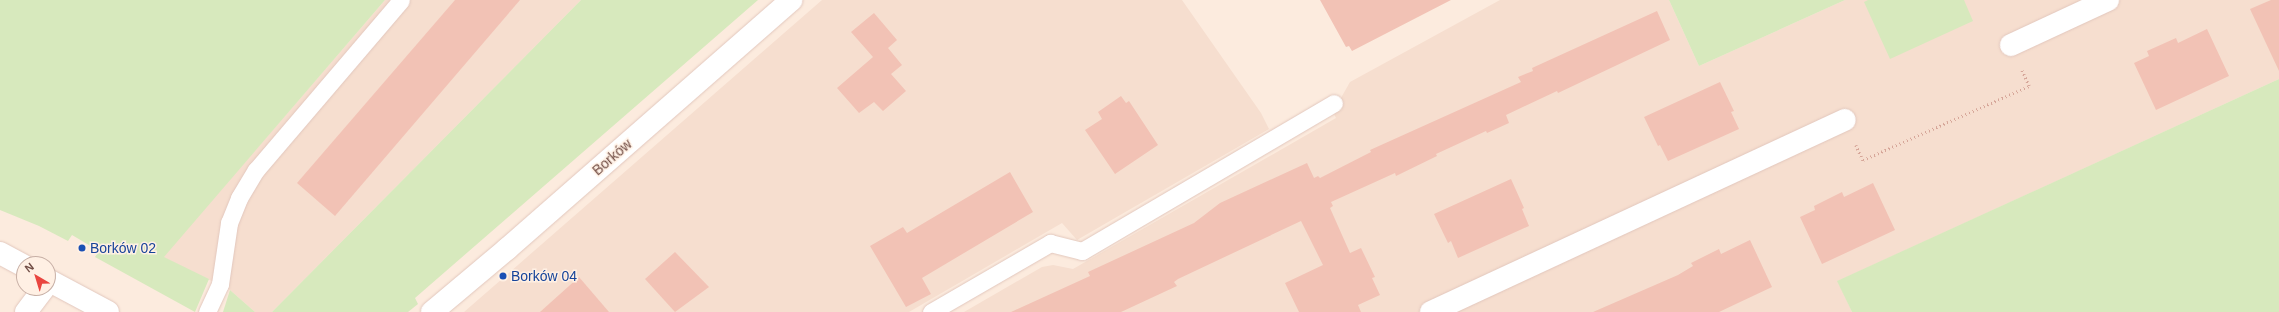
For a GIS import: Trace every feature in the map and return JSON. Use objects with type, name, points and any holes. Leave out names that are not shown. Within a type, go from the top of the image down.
[{"type":"street","name":"Borków","points":[[432,312],[507,249],[791,0]]},
{"type":"street","points":[[2011,45],[2108,0]]},
{"type":"street","points":[[1431,312],[1845,120]]},
{"type":"street","points":[[0,253],[16,262]]},
{"type":"street","points":[[56,286],[108,312]]},
{"type":"street","points":[[26,312],[37,296]]},
{"type":"lane","points":[[207,312],[220,284],[230,223],[239,198],[256,170],[401,0]]},
{"type":"lane","points":[[931,312],[1050,243],[1082,251],[1334,102]]},
{"type":"path","points":[[1845,120],[1863,160],[2029,86],[2011,45]]},
{"type":"shaded area","points":[[385,0],[581,0],[272,312],[255,312],[230,290],[163,257]]},
{"type":"shaded area","points":[[822,0],[1182,0],[1261,113],[1269,129],[1077,240],[1062,223],[909,312],[464,312]]},
{"type":"shaded area","points":[[1500,0],[1669,0],[1699,66],[1845,0],[2279,0],[2279,79],[1838,281],[1852,312],[964,312],[1042,267],[1053,265],[1073,269],[1336,118],[1333,112],[1350,82]]},
{"type":"green space","points":[[0,0],[385,0],[164,257],[209,279],[195,312],[95,257],[99,251],[72,235],[68,241],[39,226],[0,210]]},
{"type":"green space","points":[[581,0],[758,0],[415,298],[418,304],[408,312],[272,312]]},
{"type":"green space","points":[[1669,0],[1845,0],[1699,66]]},
{"type":"green space","points":[[1868,0],[1964,0],[1973,21],[1890,59],[1864,2]]},
{"type":"green space","points":[[2279,79],[2279,312],[1852,312],[1837,281]]},
{"type":"green space","points":[[230,290],[255,312],[223,312]]},
{"type":"building","points":[[455,0],[520,0],[335,216],[297,183]]},
{"type":"building","points":[[1320,0],[1451,0],[1352,51],[1349,46],[1346,47]]},
{"type":"building","points":[[2271,0],[2279,0],[2279,71],[2250,9]]},
{"type":"building","points":[[1657,11],[1670,40],[1558,93],[1557,91],[1506,115],[1509,123],[1487,133],[1486,131],[1436,154],[1437,156],[1396,176],[1395,173],[1331,202],[1333,206],[1330,208],[1350,253],[1361,248],[1375,277],[1372,278],[1380,295],[1358,305],[1361,312],[1299,312],[1285,283],[1323,265],[1301,221],[1178,279],[1174,282],[1177,286],[1121,312],[1011,312],[1090,276],[1088,272],[1194,223],[1220,203],[1307,163],[1314,178],[1318,176],[1320,178],[1371,152],[1370,150],[1521,82],[1518,77],[1533,71],[1532,68]]},
{"type":"building","points":[[874,13],[897,40],[888,48],[902,65],[891,74],[906,91],[883,111],[874,102],[859,113],[837,88],[873,57],[851,32]]},
{"type":"building","points":[[2207,29],[2229,76],[2156,110],[2134,63],[2149,56],[2147,51],[2176,38],[2178,43]]},
{"type":"building","points":[[1720,82],[1734,111],[1731,112],[1739,129],[1668,161],[1660,145],[1658,146],[1644,117]]},
{"type":"building","points":[[1121,96],[1126,103],[1129,101],[1158,145],[1115,174],[1085,130],[1102,119],[1098,112]]},
{"type":"building","points":[[1010,172],[1033,212],[922,278],[931,294],[906,307],[870,246],[903,227],[907,233]]},
{"type":"building","points":[[1511,179],[1524,208],[1522,209],[1529,226],[1458,258],[1451,241],[1448,243],[1434,214]]},
{"type":"building","points":[[1873,183],[1895,230],[1822,264],[1800,217],[1815,210],[1814,206],[1842,192],[1844,197]]},
{"type":"building","points":[[1750,240],[1772,287],[1719,312],[1593,312],[1678,275],[1693,266],[1691,263],[1719,249],[1721,254]]},
{"type":"building","points":[[675,252],[709,287],[675,312],[645,279]]},
{"type":"building","points":[[579,277],[609,312],[540,312]]},
{"type":"place","name":"Borków 02","points":[[82,248]]},
{"type":"place","name":"Borków 04","points":[[503,276]]}]
